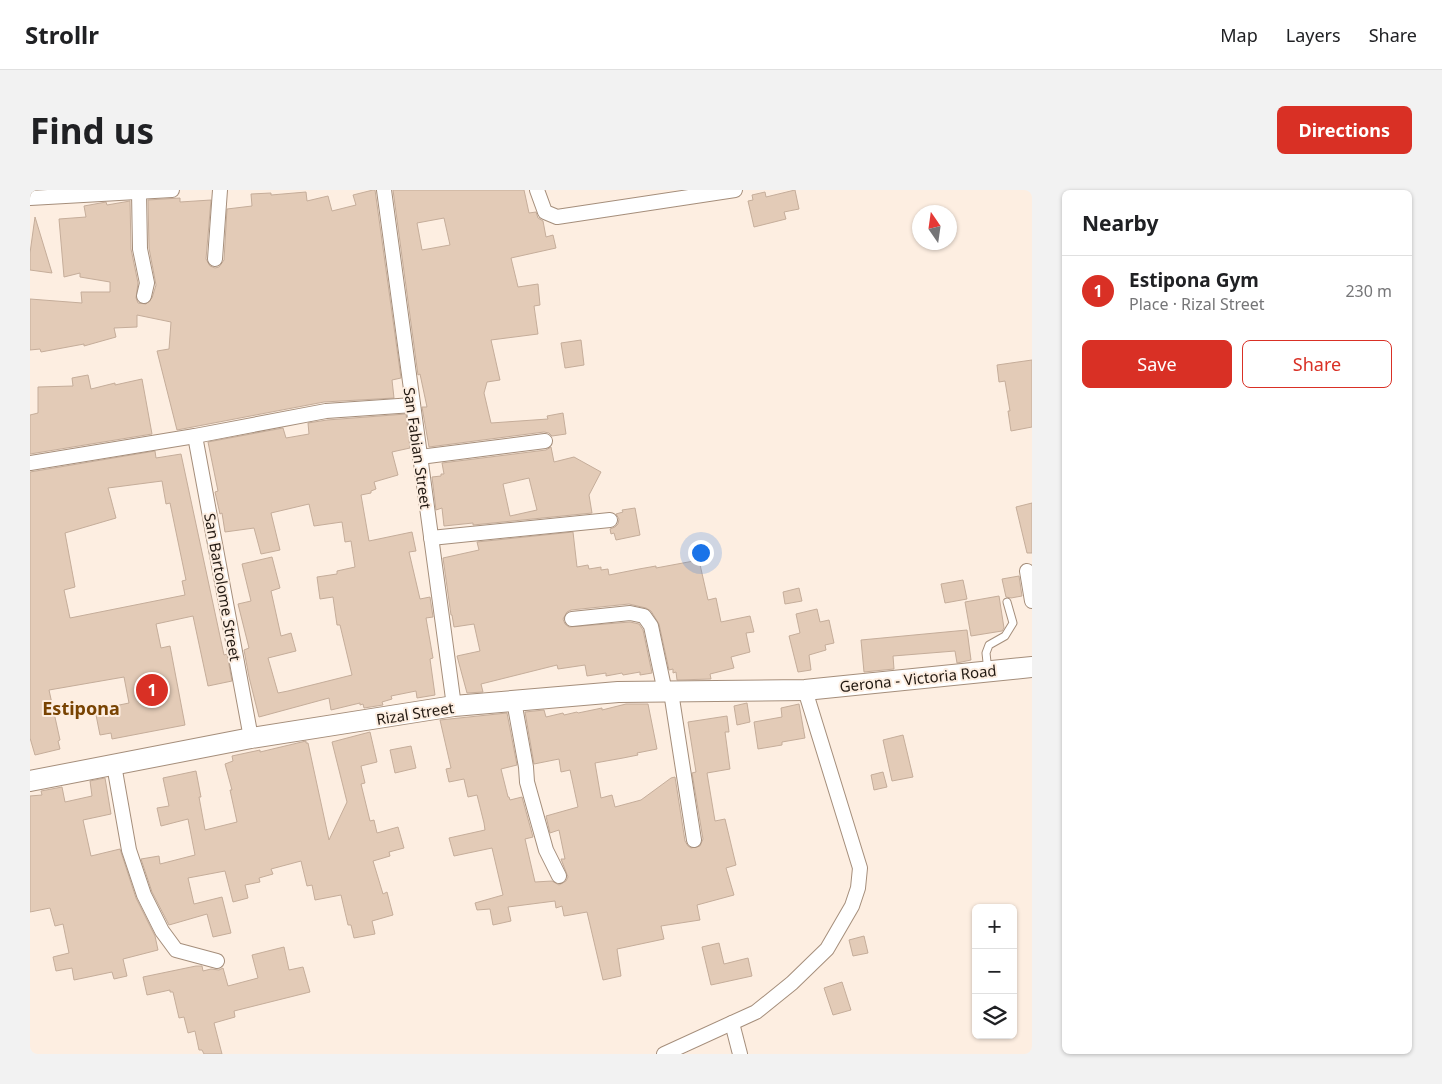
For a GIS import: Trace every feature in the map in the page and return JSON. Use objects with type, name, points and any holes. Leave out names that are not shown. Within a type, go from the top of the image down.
[{"type":"main road","name":"Gerona - Victoria Road","points":[[805,690],[1032,667]]},
{"type":"main road","name":"Rizal Street","points":[[30,781],[251,738],[454,706],[618,692],[805,690]]},
{"type":"street","points":[[30,198],[172,190]]},
{"type":"street","points":[[215,259],[220,190]]},
{"type":"street","name":"San Fabian Street","points":[[384,190],[454,706]]},
{"type":"street","points":[[537,190],[545,212],[558,217],[735,190]]},
{"type":"street","points":[[139,192],[140,249],[147,283],[144,296]]},
{"type":"street","points":[[30,463],[195,436],[326,411],[413,405]]},
{"type":"street","name":"San Bartolome Street","points":[[195,436],[251,738]]},
{"type":"street","points":[[420,457],[545,441]]},
{"type":"street","points":[[430,538],[610,520]]},
{"type":"street","points":[[1027,571],[1032,601]]},
{"type":"street","points":[[572,618],[630,613],[644,616],[652,626],[668,692],[694,840]]},
{"type":"street","points":[[664,1054],[756,1012],[792,983],[827,949],[852,906],[858,888],[860,868],[805,690]]},
{"type":"street","points":[[514,701],[527,782],[546,850],[559,876]]},
{"type":"street","points":[[114,764],[129,850],[144,895],[162,931],[176,950],[217,961]]},
{"type":"street","points":[[732,1023],[740,1054]]},
{"type":"lane","points":[[988,671],[986,653],[989,645],[1005,636],[1013,623],[1007,602]]},
{"type":"building","points":[[375,190],[401,378],[392,380],[394,398],[324,402],[177,430],[157,351],[169,349],[171,322],[137,315],[137,327],[114,328],[116,337],[84,346],[84,344],[41,352],[40,349],[30,350],[30,299],[82,303],[81,292],[110,292],[110,282],[80,277],[80,273],[64,277],[59,219],[86,217],[84,206],[106,202],[107,205],[130,201],[131,249],[138,283],[136,298],[138,303],[146,304],[152,298],[156,285],[149,248],[148,200],[180,198],[180,202],[211,200],[206,259],[210,266],[215,268],[219,267],[224,260],[227,209],[252,206],[251,194],[271,193],[271,195],[306,192],[307,201],[328,196],[332,211],[356,205],[353,195]]},
{"type":"building","points":[[393,190],[524,190],[529,213],[536,212],[538,218],[543,221],[546,237],[553,235],[556,248],[511,258],[518,287],[538,284],[540,305],[534,306],[538,334],[491,340],[500,380],[487,382],[484,393],[491,423],[548,419],[547,416],[563,413],[566,434],[552,436],[544,432],[429,447],[422,407],[427,407],[420,374],[418,375]],"holes":[[[444,218],[450,245],[422,250],[417,223]]]},
{"type":"building","points":[[795,190],[799,209],[784,212],[786,219],[754,227],[748,201],[753,200],[752,195],[765,192],[766,197]]},
{"type":"building","points":[[35,217],[52,273],[30,270],[30,253]]},
{"type":"building","points":[[581,340],[584,365],[565,368],[561,343]]},
{"type":"building","points":[[1032,360],[1032,427],[1011,431],[1005,381],[999,382],[997,365]]},
{"type":"building","points":[[88,375],[91,389],[142,379],[152,434],[30,454],[30,415],[38,413],[38,387],[73,386],[72,378]]},
{"type":"building","points":[[406,414],[410,448],[392,452],[398,475],[374,482],[376,489],[371,491],[371,493],[361,495],[369,541],[412,532],[416,551],[409,552],[420,599],[430,597],[433,617],[426,618],[433,658],[430,659],[435,695],[417,698],[416,691],[391,696],[392,699],[382,702],[383,705],[364,708],[363,704],[360,705],[360,703],[331,710],[329,698],[259,717],[244,650],[249,648],[238,604],[251,601],[242,564],[272,557],[280,588],[271,591],[281,636],[291,633],[296,651],[268,658],[278,693],[288,691],[352,675],[340,625],[337,625],[333,597],[320,599],[317,577],[337,574],[337,571],[355,567],[351,541],[345,542],[342,522],[314,526],[309,504],[271,513],[280,550],[261,554],[254,528],[225,532],[222,513],[220,514],[215,492],[218,491],[208,442],[283,428],[286,438],[309,434],[308,423]]},
{"type":"building","points":[[551,447],[554,462],[574,457],[601,472],[589,495],[592,513],[473,525],[473,523],[444,526],[442,508],[436,510],[432,477],[444,474],[442,463],[546,450]],"holes":[[[529,478],[537,510],[510,516],[503,484]]]},
{"type":"building","points":[[155,451],[156,458],[181,454],[224,655],[227,654],[232,681],[208,686],[193,616],[156,624],[161,648],[170,646],[185,725],[112,739],[111,733],[100,735],[95,710],[129,703],[124,677],[49,690],[60,740],[58,741],[60,749],[35,755],[30,738],[30,472]],"holes":[[[162,481],[166,504],[170,503],[186,580],[182,581],[185,595],[70,618],[64,590],[75,587],[65,533],[116,518],[108,488]]]},
{"type":"building","points":[[1032,503],[1032,553],[1027,553],[1016,507]]},
{"type":"building","points":[[635,508],[640,535],[616,540],[614,533],[611,534],[610,529],[618,524],[619,519],[616,514],[623,512],[622,510]]},
{"type":"building","points":[[573,532],[577,567],[588,565],[589,569],[601,567],[601,570],[608,569],[609,575],[699,560],[708,600],[716,598],[721,622],[750,616],[754,632],[746,633],[750,652],[731,657],[734,668],[710,674],[711,679],[677,680],[676,672],[673,673],[673,669],[669,670],[659,624],[651,611],[629,604],[571,610],[567,612],[563,619],[569,627],[630,622],[639,624],[643,630],[652,673],[640,675],[640,672],[623,675],[622,673],[606,676],[606,673],[587,676],[585,665],[558,669],[557,665],[481,684],[483,692],[467,693],[457,656],[480,651],[474,624],[454,627],[443,558],[479,550],[477,542]]},
{"type":"building","points":[[1019,576],[1022,596],[1006,597],[1002,579]]},
{"type":"building","points":[[963,580],[967,599],[945,603],[941,584]]},
{"type":"building","points":[[799,588],[802,601],[785,604],[783,592]]},
{"type":"building","points":[[999,596],[1004,628],[1002,631],[971,636],[965,602]]},
{"type":"building","points":[[817,609],[820,622],[829,620],[834,643],[825,645],[826,650],[809,655],[811,670],[798,672],[789,636],[800,633],[796,614]]},
{"type":"building","points":[[967,630],[971,660],[957,663],[955,651],[893,656],[894,669],[864,672],[861,640]]},
{"type":"building","points":[[747,703],[750,722],[737,725],[734,706]]},
{"type":"building","points":[[626,704],[648,704],[657,749],[637,753],[638,755],[595,763],[601,798],[612,795],[615,807],[641,800],[675,777],[685,841],[691,848],[700,846],[703,839],[692,773],[696,772],[688,722],[727,716],[729,732],[725,732],[730,769],[707,773],[715,821],[725,819],[736,865],[726,868],[734,895],[697,905],[700,920],[661,926],[664,939],[617,949],[621,976],[603,980],[587,912],[564,916],[562,906],[556,908],[555,901],[508,907],[511,921],[493,925],[490,909],[477,910],[475,903],[503,895],[492,848],[454,856],[449,838],[485,830],[477,795],[468,797],[464,779],[449,782],[446,769],[451,768],[440,720],[507,713],[517,765],[501,769],[508,797],[510,800],[522,797],[533,837],[525,839],[535,882],[552,881],[559,885],[566,881],[568,877],[561,859],[565,859],[559,830],[550,833],[546,816],[578,807],[570,770],[561,772],[559,759],[534,764],[525,712],[544,710],[546,717],[602,708],[602,710]]},
{"type":"building","points":[[799,704],[805,738],[782,742],[782,745],[758,749],[754,722],[782,717],[781,708]]},
{"type":"building","points":[[370,732],[377,762],[361,766],[365,783],[361,784],[370,821],[374,820],[377,833],[398,827],[404,848],[389,852],[390,856],[373,861],[383,894],[387,892],[393,915],[372,921],[375,934],[354,938],[351,925],[348,925],[341,895],[315,900],[312,885],[307,886],[301,861],[271,869],[273,874],[259,878],[260,882],[245,885],[248,898],[233,902],[225,871],[188,878],[194,904],[222,897],[231,933],[213,937],[207,914],[169,925],[152,892],[141,859],[159,856],[160,864],[195,855],[188,819],[161,826],[157,808],[169,806],[163,778],[196,771],[205,830],[237,822],[230,790],[232,790],[225,764],[233,761],[232,756],[260,750],[260,752],[306,741],[329,840],[347,802],[332,742]]},
{"type":"building","points":[[903,735],[913,777],[892,781],[883,740]]},
{"type":"building","points":[[411,746],[416,768],[395,773],[390,750]]},
{"type":"building","points":[[883,772],[887,787],[874,790],[871,775]]},
{"type":"building","points":[[105,778],[111,814],[83,820],[91,856],[120,849],[136,898],[155,936],[158,950],[123,959],[127,976],[114,979],[112,972],[74,980],[72,968],[56,971],[53,957],[69,953],[63,924],[55,926],[50,908],[30,912],[30,796],[42,795],[41,791],[62,787],[65,802],[92,796],[90,781]]},
{"type":"building","points":[[864,936],[868,953],[853,956],[849,940]]},
{"type":"building","points":[[719,943],[724,964],[748,958],[752,976],[711,985],[702,947]]},
{"type":"building","points":[[284,947],[289,970],[303,967],[310,992],[234,1011],[235,1017],[214,1023],[222,1054],[204,1054],[202,1050],[199,1050],[195,1031],[188,1033],[184,1017],[179,1018],[173,992],[170,992],[170,990],[147,995],[143,977],[196,966],[202,966],[203,971],[223,968],[228,986],[258,978],[252,955]]},
{"type":"building","points":[[842,982],[851,1010],[833,1015],[824,988]]},
{"type":"place","name":"Estipona Gym","points":[[152,690]]},
{"type":"district","name":"Estipona","points":[[81,708]]}]
